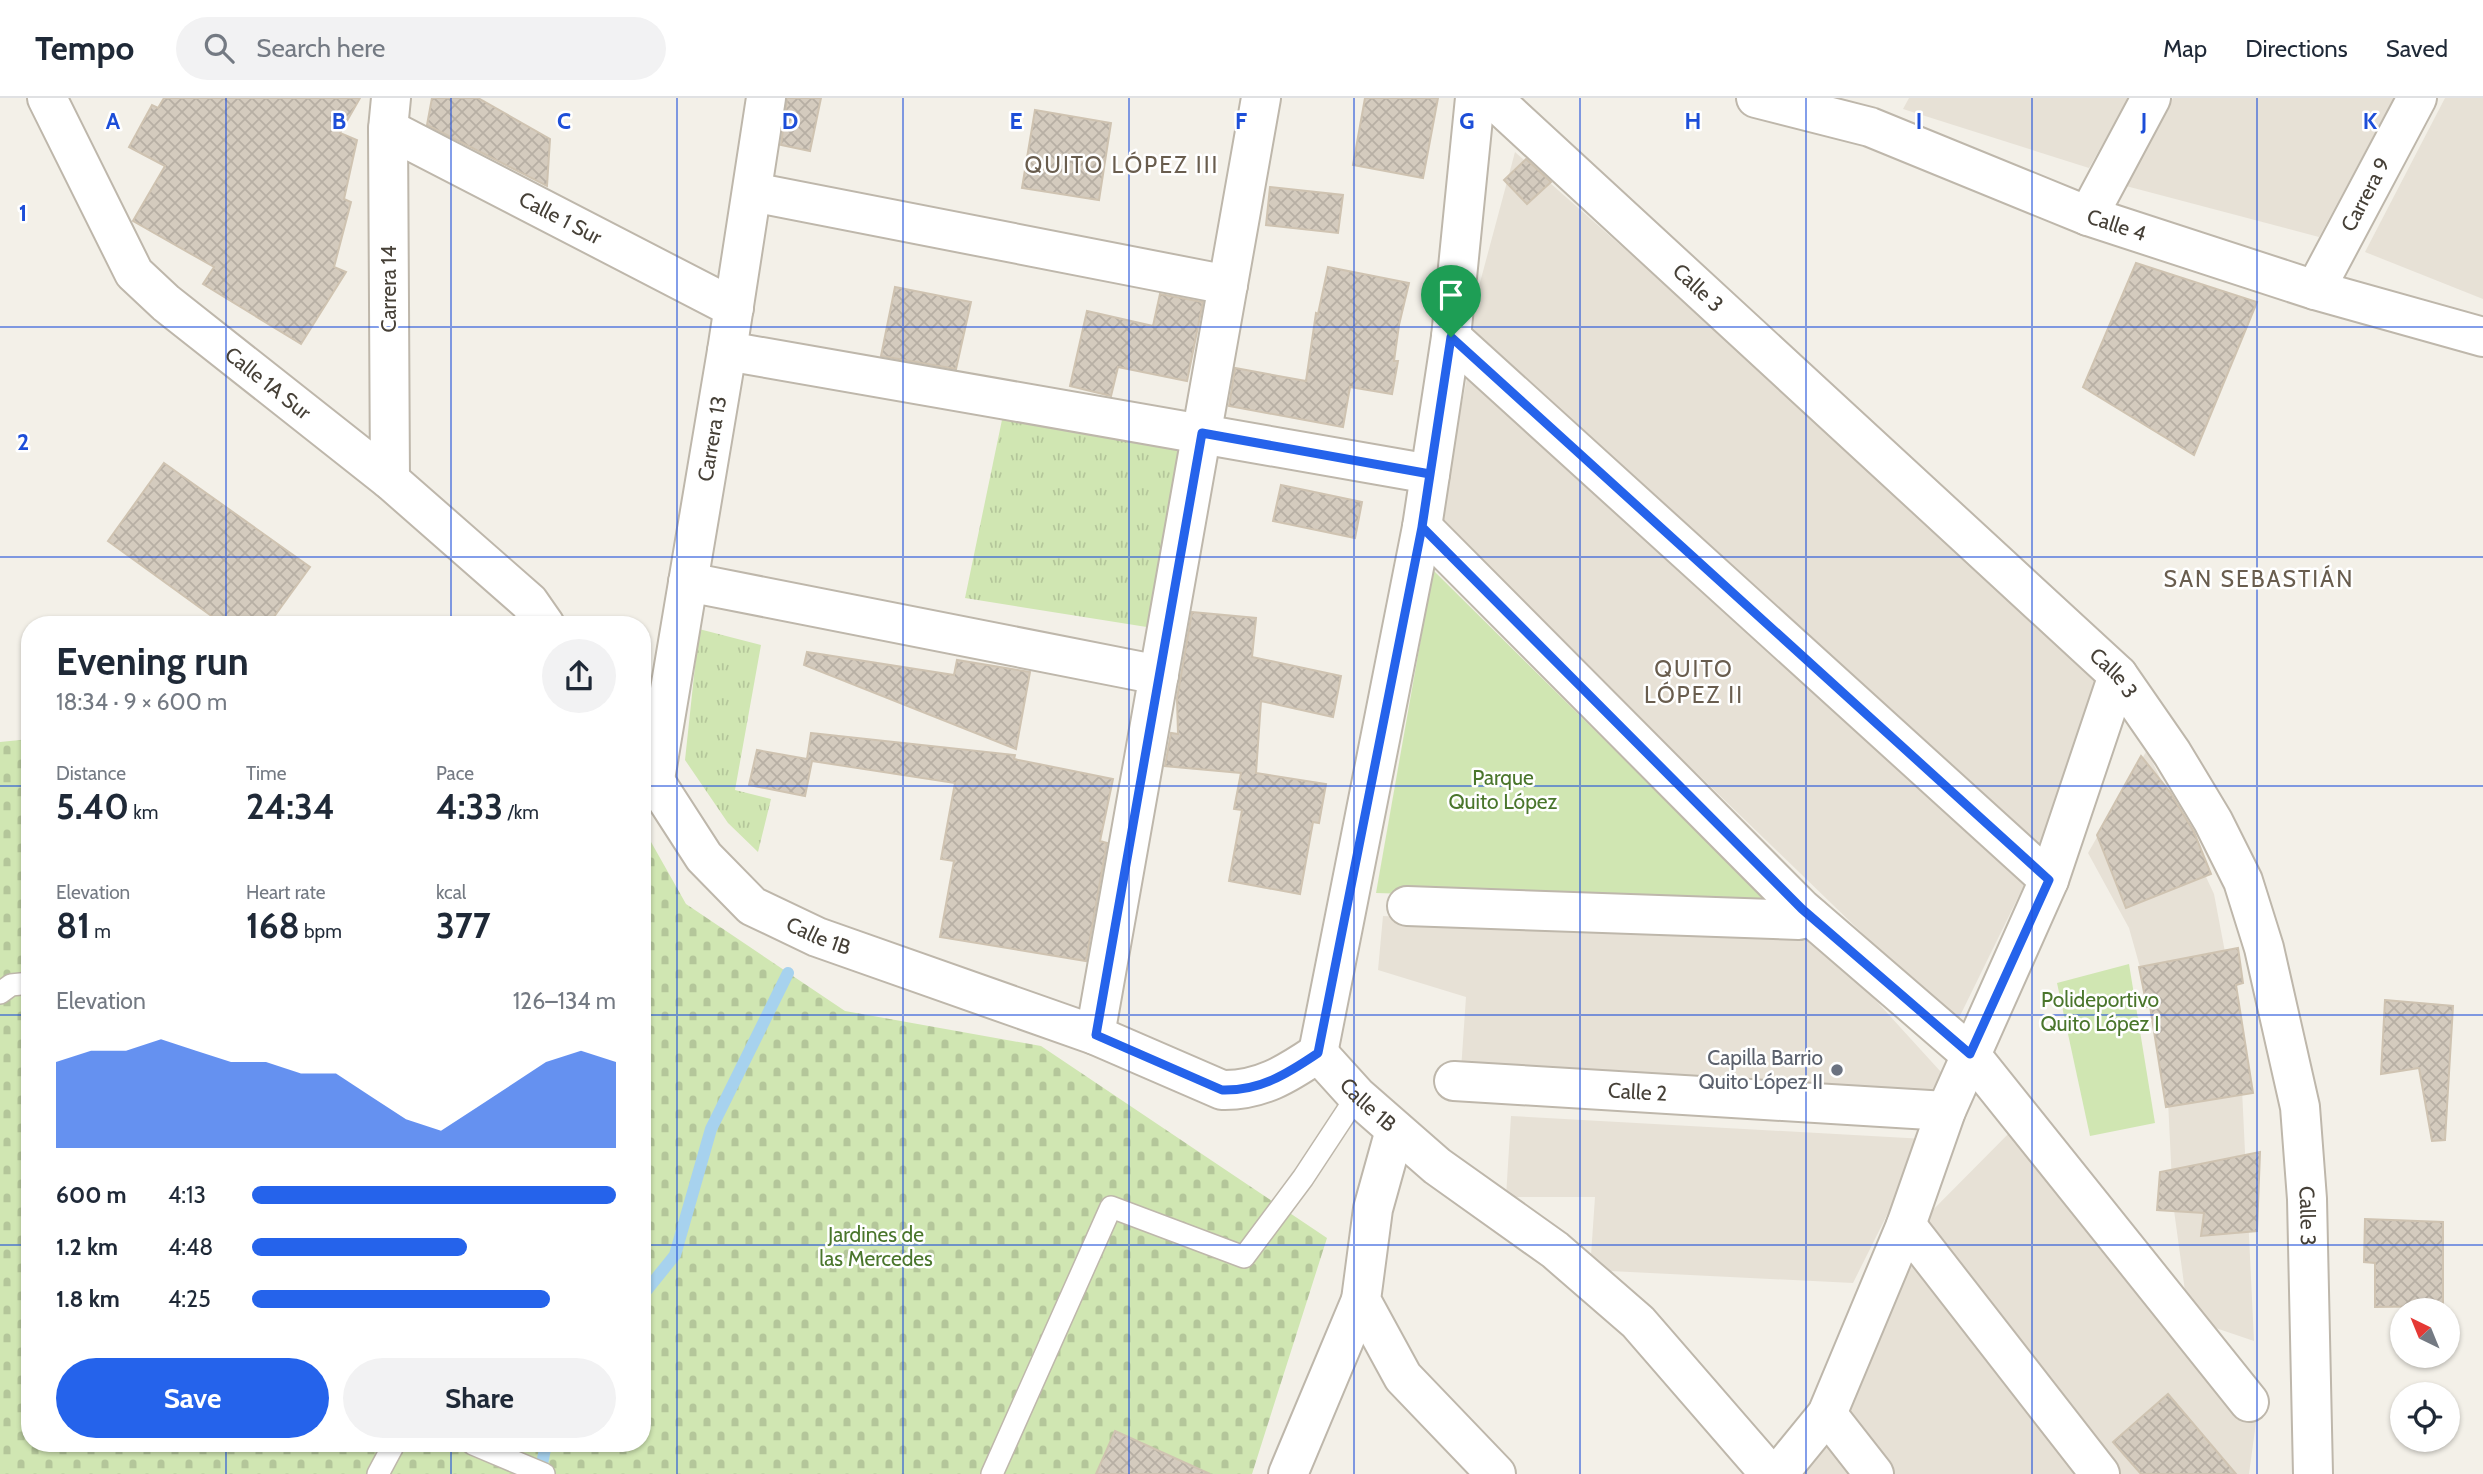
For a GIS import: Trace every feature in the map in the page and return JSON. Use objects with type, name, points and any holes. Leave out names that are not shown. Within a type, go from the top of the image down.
[{"type":"street","name":"Calle 1A Sur","points":[[47,98],[134,273],[166,303],[390,480],[529,602],[539,616]]},
{"type":"street","name":"Carrera 13","points":[[651,760],[688,582],[766,98]]},
{"type":"street","points":[[1096,1035],[1261,98]]},
{"type":"street","points":[[1318,1053],[1422,527],[1451,337],[1475,98]]},
{"type":"street","name":"Calle 3","points":[[1492,98],[2118,675],[2172,753],[2213,821],[2243,881],[2264,948],[2300,1107],[2307,1199],[2313,1474]]},
{"type":"street","name":"Calle 4","points":[[1756,98],[1877,112],[2088,216],[2315,290],[2483,337]]},
{"type":"street","points":[[2088,216],[2151,98]]},
{"type":"street","name":"Carrera 9","points":[[2315,290],[2417,98]]},
{"type":"street","name":"Carrera 14","points":[[389,113],[390,480]]},
{"type":"street","name":"Calle 1 Sur","points":[[389,113],[734,308]]},
{"type":"street","points":[[752,192],[1228,285]]},
{"type":"street","points":[[1451,337],[2049,880]]},
{"type":"street","points":[[727,351],[1430,474]]},
{"type":"street","points":[[1422,527],[1810,916],[1970,1054],[2249,1402]]},
{"type":"street","points":[[688,582],[1159,675]]},
{"type":"street","points":[[1778,1474],[1828,1414],[1906,1226],[1970,1054],[2049,880],[2118,675]]},
{"type":"street","name":"Calle 1B","points":[[651,773],[704,857],[752,906],[817,937],[1096,1035],[1222,1090],[1241,1090],[1263,1085],[1289,1073],[1318,1053],[1357,1096],[1437,1166],[1555,1250],[1638,1322],[1770,1474]]},
{"type":"street","points":[[1407,906],[1799,920],[1810,916]]},
{"type":"street","name":"Calle 2","points":[[1454,1081],[1947,1111]]},
{"type":"street","points":[[1287,1474],[1361,1300],[1373,1209],[1395,1130]]},
{"type":"street","points":[[1906,1226],[2100,1474]]},
{"type":"street","points":[[1361,1300],[1403,1377],[1496,1474]]},
{"type":"street","points":[[1828,1414],[1874,1474]]},
{"type":"lane","points":[[0,993],[11,985],[21,984]]},
{"type":"lane","points":[[992,1474],[1111,1207],[1244,1257],[1303,1178],[1357,1096]]},
{"type":"lane","points":[[378,1474],[390,1452]]},
{"type":"lane","points":[[492,1452],[544,1474]]},
{"type":"shaded area","points":[[1909,98],[2129,98],[2089,168],[1903,109]]},
{"type":"shaded area","points":[[2173,98],[2394,98],[2319,237],[2126,186]]},
{"type":"shaded area","points":[[2445,98],[2483,98],[2483,299],[2365,252]]},
{"type":"shaded area","points":[[1515,152],[2111,679],[2034,862],[1467,331]]},
{"type":"shaded area","points":[[1468,373],[2031,871],[1956,1024],[1438,523]]},
{"type":"shaded area","points":[[2147,750],[2214,894],[2239,1026],[2254,1341],[2195,1321],[2259,1400],[2249,1474],[2100,1474],[1913,1230],[2025,1117],[2188,1313],[2173,1203],[2166,1060],[2129,928],[2088,853]]},
{"type":"shaded area","points":[[1383,916],[1818,937],[1961,1094],[1461,1070],[1466,997],[1378,970]]},
{"type":"shaded area","points":[[1511,1116],[1925,1139],[1853,1283],[1590,1270],[1595,1197],[1506,1197]]},
{"type":"shaded area","points":[[1908,1243],[2084,1474],[1886,1474],[1842,1418]]},
{"type":"shaded area","points":[[1821,1411],[1871,1474],[1785,1474]]},
{"type":"green space","points":[[1003,415],[1183,444],[1153,628],[965,598]]},
{"type":"green space","name":"Parque Quito López","points":[[1433,570],[1771,905],[1376,893]]},
{"type":"green space","points":[[699,629],[761,645],[735,790],[771,799],[758,852],[728,823],[685,760]]},
{"type":"green space","name":"Jardines de las Mercedes","points":[[21,740],[21,1452],[651,1452],[651,842],[686,904],[845,1011],[1041,1046],[1327,1238],[1252,1474],[0,1474],[0,742]]},
{"type":"green space","name":"Polideportivo Quito López I","points":[[2129,964],[2155,1123],[2090,1136],[2057,983]]},
{"type":"building","points":[[164,98],[360,98],[340,133],[357,140],[344,199],[351,202],[334,267],[346,272],[301,344],[203,284],[214,267],[133,221],[165,166],[129,147],[152,105],[158,108]]},
{"type":"building","points":[[432,98],[478,98],[550,139],[547,186],[427,125]]},
{"type":"building","points":[[787,98],[821,98],[810,151],[781,145]]},
{"type":"building","points":[[1365,98],[1438,98],[1423,178],[1353,165]]},
{"type":"building","points":[[1035,110],[1111,123],[1099,200],[1022,188]]},
{"type":"building","points":[[1526,159],[1551,182],[1527,204],[1504,180]]},
{"type":"building","points":[[1270,187],[1343,195],[1338,233],[1266,225]]},
{"type":"building","points":[[2136,263],[2257,302],[2194,455],[2083,387]]},
{"type":"building","points":[[1328,267],[1409,283],[1399,325],[1394,361],[1398,361],[1392,394],[1350,387],[1343,427],[1229,406],[1235,368],[1306,381],[1316,313],[1318,314]]},
{"type":"building","points":[[895,287],[971,302],[956,369],[881,356]]},
{"type":"building","points":[[1160,294],[1203,302],[1187,381],[1118,367],[1111,396],[1070,386],[1087,311],[1153,326]]},
{"type":"building","points":[[164,463],[310,567],[275,616],[212,616],[108,541]]},
{"type":"building","points":[[1281,485],[1362,502],[1355,538],[1273,521]]},
{"type":"building","points":[[1192,612],[1256,618],[1252,657],[1341,676],[1333,717],[1261,701],[1256,773],[1326,784],[1319,823],[1313,822],[1300,894],[1229,881],[1242,810],[1234,809],[1241,773],[1165,766],[1171,733],[1178,734],[1177,698]]},
{"type":"building","points":[[807,652],[954,675],[957,660],[1030,672],[1016,749],[804,665]]},
{"type":"building","points":[[811,733],[1015,755],[1014,759],[1113,779],[1100,841],[1107,843],[1086,961],[940,937],[954,861],[941,859],[955,783],[812,761],[805,796],[749,785],[757,750],[807,759]]},
{"type":"building","points":[[2141,756],[2170,792],[2194,832],[2211,874],[2126,908],[2097,835]]},
{"type":"building","points":[[2238,948],[2243,983],[2236,985],[2253,1093],[2166,1107],[2150,1006],[2147,1007],[2139,967]]},
{"type":"building","points":[[2385,1000],[2453,1006],[2445,1140],[2432,1141],[2419,1068],[2381,1074]]},
{"type":"building","points":[[2260,1152],[2257,1231],[2201,1236],[2204,1213],[2157,1210],[2160,1172]]},
{"type":"building","points":[[2365,1219],[2443,1222],[2443,1298],[2390,1298],[2390,1307],[2375,1307],[2375,1263],[2364,1262]]},
{"type":"building","points":[[2168,1394],[2236,1474],[2141,1474],[2113,1442]]},
{"type":"building","points":[[1115,1431],[1210,1474],[1096,1474]]},
{"type":"waterway","points":[[651,1285],[675,1255],[711,1129],[788,973]]},
{"type":"waterway","points":[[540,1474],[544,1452]]},
{"type":"place","name":"Capilla Barrio Quito López II","points":[[1837,1070]]},
{"type":"district","name":"QUITO LÓPEZ III","points":[[1122,165]]},
{"type":"district","name":"SAN SEBASTIÁN","points":[[2259,579]]},
{"type":"district","name":"QUITO LÓPEZ II","points":[[1694,682]]},
{"type":"route","points":[[1451,337],[1422,527],[1318,1053],[1289,1073],[1263,1085],[1241,1090],[1222,1090],[1096,1035],[1202,433],[1430,474],[1422,527],[1802,909],[1970,1054],[2049,880],[1451,337]]}]
